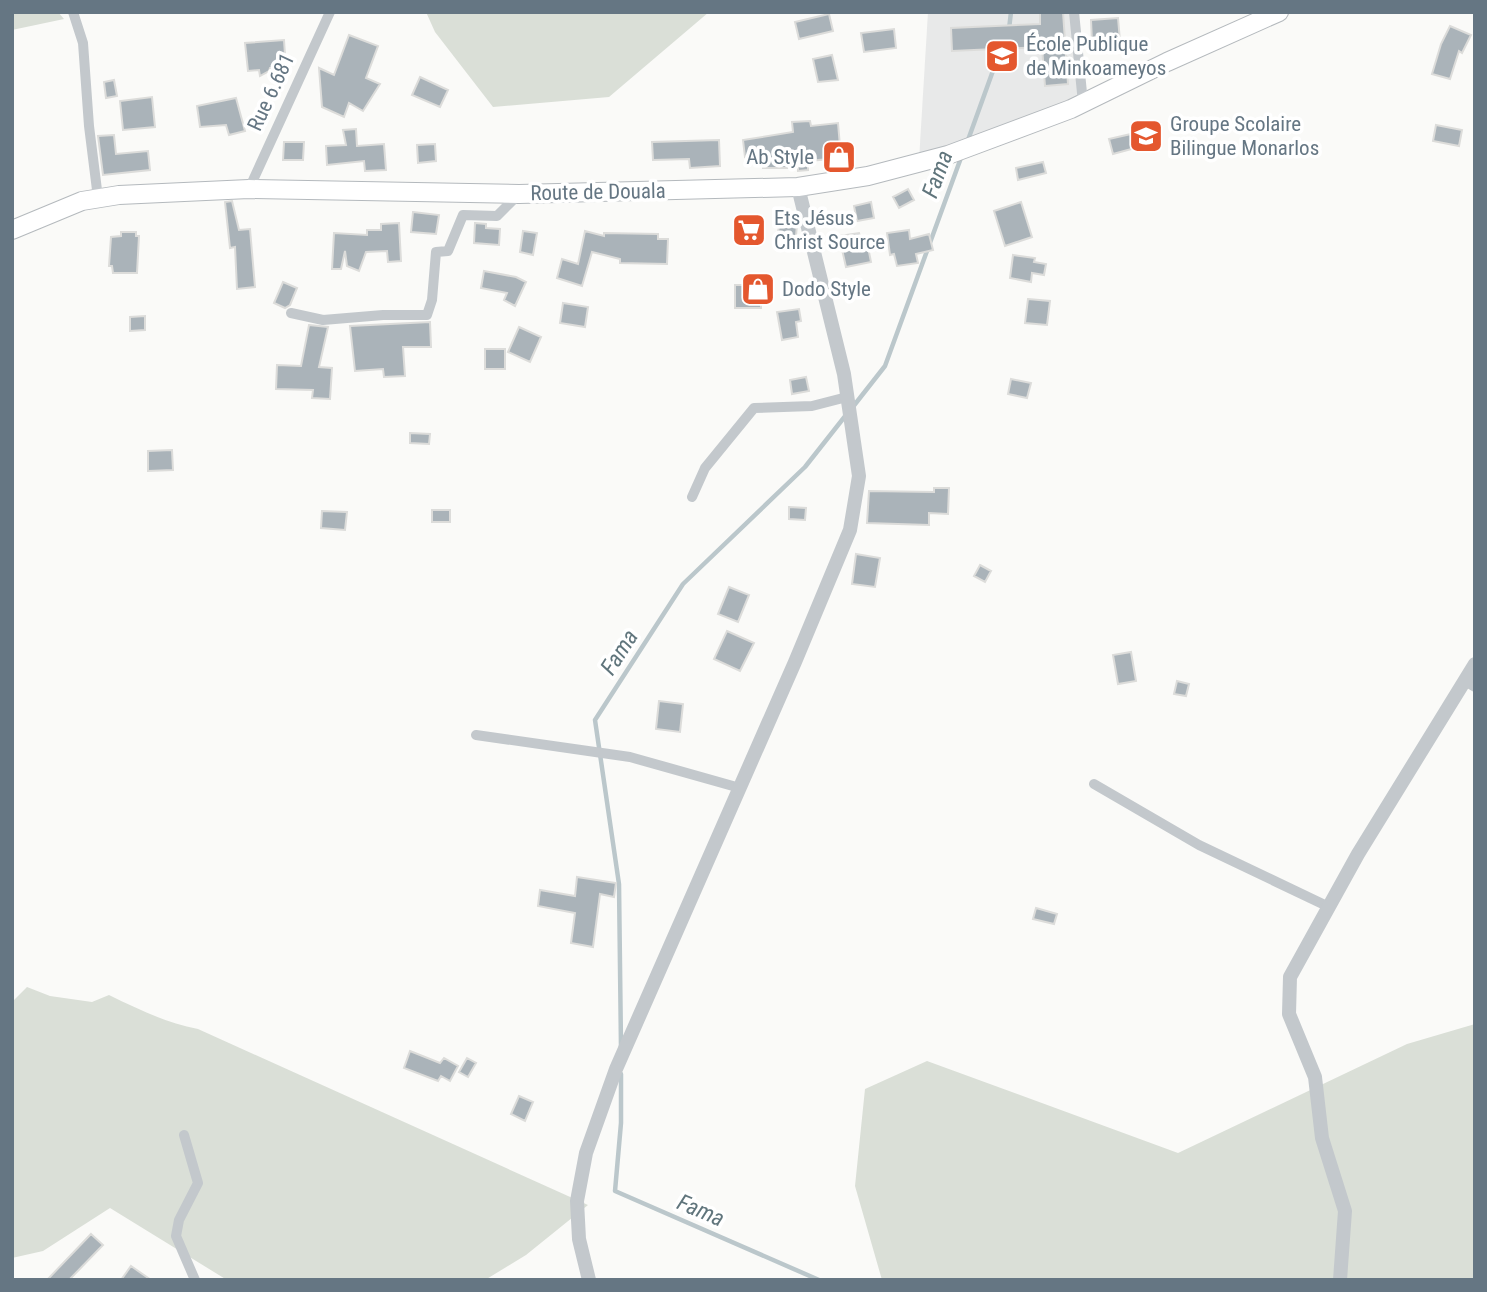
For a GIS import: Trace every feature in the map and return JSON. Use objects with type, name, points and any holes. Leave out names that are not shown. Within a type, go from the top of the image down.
[{"type":"highway","name":"Route de Douala","points":[[12,230],[50,213],[98,198],[120,195],[249,189],[519,194],[798,187],[868,176],[948,155],[1083,103],[1259,17],[1279,12]]},
{"type":"street","points":[[74,12],[83,43],[98,198]]},
{"type":"street","name":"Rue 6.681","points":[[249,189],[330,12]]},
{"type":"street","points":[[1074,12],[1083,103]]},
{"type":"street","points":[[589,1280],[579,1239],[577,1201],[586,1153],[616,1069],[850,530],[859,476],[844,374],[798,187]]},
{"type":"street","points":[[291,313],[323,320],[427,314],[432,300],[436,251],[448,251],[463,215],[496,216],[519,194]]},
{"type":"street","points":[[692,497],[705,468],[754,408],[812,406],[847,397]]},
{"type":"street","points":[[1340,1280],[1345,1210],[1322,1138],[1315,1077],[1289,1014],[1290,977],[1392,797],[1470,684],[1475,664]]},
{"type":"street","points":[[476,735],[630,757],[740,788]]},
{"type":"street","points":[[1094,784],[1199,845],[1329,907]]},
{"type":"street","points":[[184,1135],[198,1183],[178,1220],[176,1236],[195,1280]]},
{"type":"shaded area","points":[[12,12],[58,12],[64,19],[12,30]]},
{"type":"shaded area","points":[[426,12],[709,12],[609,97],[493,107],[435,32]]},
{"type":"shaded area","name":"École Publique de Minkoameyos","points":[[928,12],[1074,12],[1084,100],[919,160]]},
{"type":"shaded area","points":[[27,987],[50,996],[92,1002],[109,995],[163,1019],[198,1029],[588,1205],[526,1255],[485,1280],[227,1280],[110,1208],[43,1251],[12,1258],[12,1002]]},
{"type":"shaded area","points":[[1475,1024],[1475,1280],[882,1280],[855,1186],[865,1089],[927,1061],[1178,1153],[1407,1044]]},
{"type":"building","points":[[1040,12],[1063,12],[1068,84],[1045,86],[1042,47],[952,51],[951,28],[1040,24]]},
{"type":"building","points":[[829,14],[833,31],[799,39],[795,22]]},
{"type":"building","points":[[1118,18],[1120,41],[1092,42],[1091,20]]},
{"type":"building","points":[[1450,26],[1471,35],[1462,53],[1459,51],[1450,79],[1432,74],[1441,44]]},
{"type":"building","points":[[894,29],[896,48],[864,52],[861,33]]},
{"type":"building","points":[[349,35],[378,46],[366,78],[380,84],[363,111],[349,103],[344,117],[322,107],[319,68],[334,75]]},
{"type":"building","points":[[284,40],[285,55],[275,68],[270,68],[260,76],[259,70],[248,71],[245,43]]},
{"type":"building","points":[[832,55],[838,80],[818,82],[813,59]]},
{"type":"building","points":[[420,77],[448,90],[440,107],[412,95]]},
{"type":"building","points":[[114,80],[117,96],[106,98],[104,82]]},
{"type":"building","points":[[152,97],[155,127],[123,130],[120,101]]},
{"type":"building","points":[[236,98],[245,131],[229,135],[226,125],[200,127],[197,106]]},
{"type":"building","points":[[810,121],[811,126],[838,123],[841,158],[808,161],[808,170],[798,171],[798,168],[763,168],[763,154],[745,157],[743,140],[793,132],[792,122]]},
{"type":"building","points":[[1436,125],[1462,130],[1459,146],[1433,141]]},
{"type":"building","points":[[356,129],[357,146],[384,144],[386,170],[365,171],[364,161],[327,165],[326,146],[346,145],[343,130]]},
{"type":"building","points":[[1131,134],[1135,148],[1113,154],[1109,139]]},
{"type":"building","points":[[114,135],[116,154],[148,151],[150,170],[103,175],[98,136]]},
{"type":"building","points":[[719,140],[720,166],[690,168],[689,159],[653,160],[652,142]]},
{"type":"building","points":[[284,142],[304,142],[303,160],[283,160]]},
{"type":"building","points":[[435,144],[436,161],[418,163],[417,145]]},
{"type":"building","points":[[1043,162],[1046,173],[1018,180],[1016,168]]},
{"type":"building","points":[[908,189],[914,200],[899,208],[893,197]]},
{"type":"building","points":[[232,201],[239,230],[250,229],[255,287],[237,289],[235,247],[230,248],[225,202]]},
{"type":"building","points":[[871,202],[874,218],[857,221],[854,206]]},
{"type":"building","points":[[1021,202],[1032,237],[1005,246],[994,211]]},
{"type":"building","points":[[413,212],[439,215],[436,234],[411,232]]},
{"type":"building","points":[[755,222],[757,242],[737,244],[735,224]]},
{"type":"building","points":[[399,223],[401,261],[388,262],[387,251],[366,252],[359,271],[347,266],[345,251],[341,269],[332,269],[334,233],[367,235],[367,230],[381,230],[381,224]]},
{"type":"building","points":[[475,223],[486,224],[486,228],[500,229],[499,245],[474,243]]},
{"type":"building","points":[[779,223],[797,224],[796,236],[778,235]]},
{"type":"building","points":[[909,230],[910,239],[929,234],[933,250],[916,254],[918,263],[897,266],[894,254],[890,255],[887,233]]},
{"type":"building","points":[[523,231],[537,233],[533,255],[520,252]]},
{"type":"building","points":[[585,231],[604,236],[604,233],[658,234],[658,239],[668,239],[667,264],[620,263],[620,259],[592,252],[582,286],[557,278],[562,259],[578,264]]},
{"type":"building","points":[[121,232],[136,232],[136,236],[139,236],[137,273],[113,273],[112,266],[109,266],[111,237],[121,236]]},
{"type":"building","points":[[859,233],[862,243],[867,242],[871,262],[846,267],[839,236]]},
{"type":"building","points":[[1013,255],[1035,258],[1034,262],[1046,264],[1044,275],[1032,273],[1031,282],[1010,278]]},
{"type":"building","points":[[484,271],[516,277],[526,282],[515,306],[504,300],[507,293],[481,288]]},
{"type":"building","points":[[283,282],[297,288],[290,305],[285,308],[274,303]]},
{"type":"building","points":[[735,285],[761,285],[761,308],[735,308]]},
{"type":"building","points":[[1028,299],[1050,301],[1047,325],[1025,323]]},
{"type":"building","points":[[563,303],[588,307],[585,327],[560,323]]},
{"type":"building","points":[[799,309],[801,321],[796,322],[798,337],[782,340],[777,312]]},
{"type":"building","points":[[145,316],[145,330],[130,331],[130,317]]},
{"type":"building","points":[[430,322],[431,347],[403,347],[405,376],[384,377],[383,369],[355,371],[350,326]]},
{"type":"building","points":[[309,325],[328,327],[319,367],[332,368],[330,399],[312,398],[313,390],[276,389],[277,365],[301,366]]},
{"type":"building","points":[[519,327],[541,337],[530,362],[508,352]]},
{"type":"building","points":[[485,349],[505,349],[505,369],[485,369]]},
{"type":"building","points":[[806,377],[809,391],[792,394],[790,380]]},
{"type":"building","points":[[1011,379],[1031,383],[1027,398],[1008,394]]},
{"type":"building","points":[[410,433],[430,434],[429,444],[410,443]]},
{"type":"building","points":[[172,450],[173,470],[148,471],[148,451]]},
{"type":"building","points":[[934,488],[949,488],[948,514],[929,513],[929,525],[867,523],[869,491],[934,492]]},
{"type":"building","points":[[789,507],[806,508],[805,520],[789,519]]},
{"type":"building","points":[[432,510],[450,510],[450,522],[432,522]]},
{"type":"building","points":[[322,511],[347,512],[345,530],[321,528]]},
{"type":"building","points":[[856,554],[880,558],[875,587],[852,584]]},
{"type":"building","points":[[980,565],[991,571],[985,582],[974,576]]},
{"type":"building","points":[[729,587],[749,595],[738,622],[718,614]]},
{"type":"building","points":[[727,631],[754,643],[740,671],[714,659]]},
{"type":"building","points":[[1131,652],[1136,681],[1118,684],[1113,655]]},
{"type":"building","points":[[1177,681],[1189,684],[1186,696],[1174,694]]},
{"type":"building","points":[[659,701],[683,704],[680,732],[656,729]]},
{"type":"building","points":[[577,877],[616,883],[614,897],[600,894],[593,947],[571,943],[575,913],[538,906],[540,890],[575,896]]},
{"type":"building","points":[[1036,908],[1057,914],[1054,924],[1033,919]]},
{"type":"building","points":[[410,1051],[440,1063],[444,1058],[458,1066],[450,1081],[441,1076],[438,1081],[404,1068]]},
{"type":"building","points":[[467,1058],[476,1063],[468,1077],[459,1072]]},
{"type":"building","points":[[519,1096],[533,1102],[525,1121],[511,1114]]},
{"type":"building","points":[[91,1234],[103,1245],[69,1280],[47,1280]]},
{"type":"building","points":[[131,1266],[151,1280],[121,1280]]},
{"type":"waterway","name":"Fama","points":[[1009,29],[1011,12]]},
{"type":"waterway","name":"Fama","points":[[968,140],[1003,43]]},
{"type":"waterway","name":"Fama","points":[[852,408],[885,366],[962,155]]},
{"type":"waterway","name":"Fama","points":[[621,1047],[619,884],[595,720],[683,584],[805,467],[846,415]]},
{"type":"waterway","name":"Fama","points":[[621,1074],[621,1123],[615,1191],[819,1280]]},
{"type":"place","name":"École Publique de Minkoameyos","points":[[1002,56]]},
{"type":"place","name":"Groupe Scolaire Bilingue Monarlos","points":[[1146,136]]},
{"type":"place","name":"Ab Style","points":[[839,157]]},
{"type":"place","name":"Ets Jésus Christ Source","points":[[749,230]]},
{"type":"place","name":"Dodo Style","points":[[758,289]]}]
